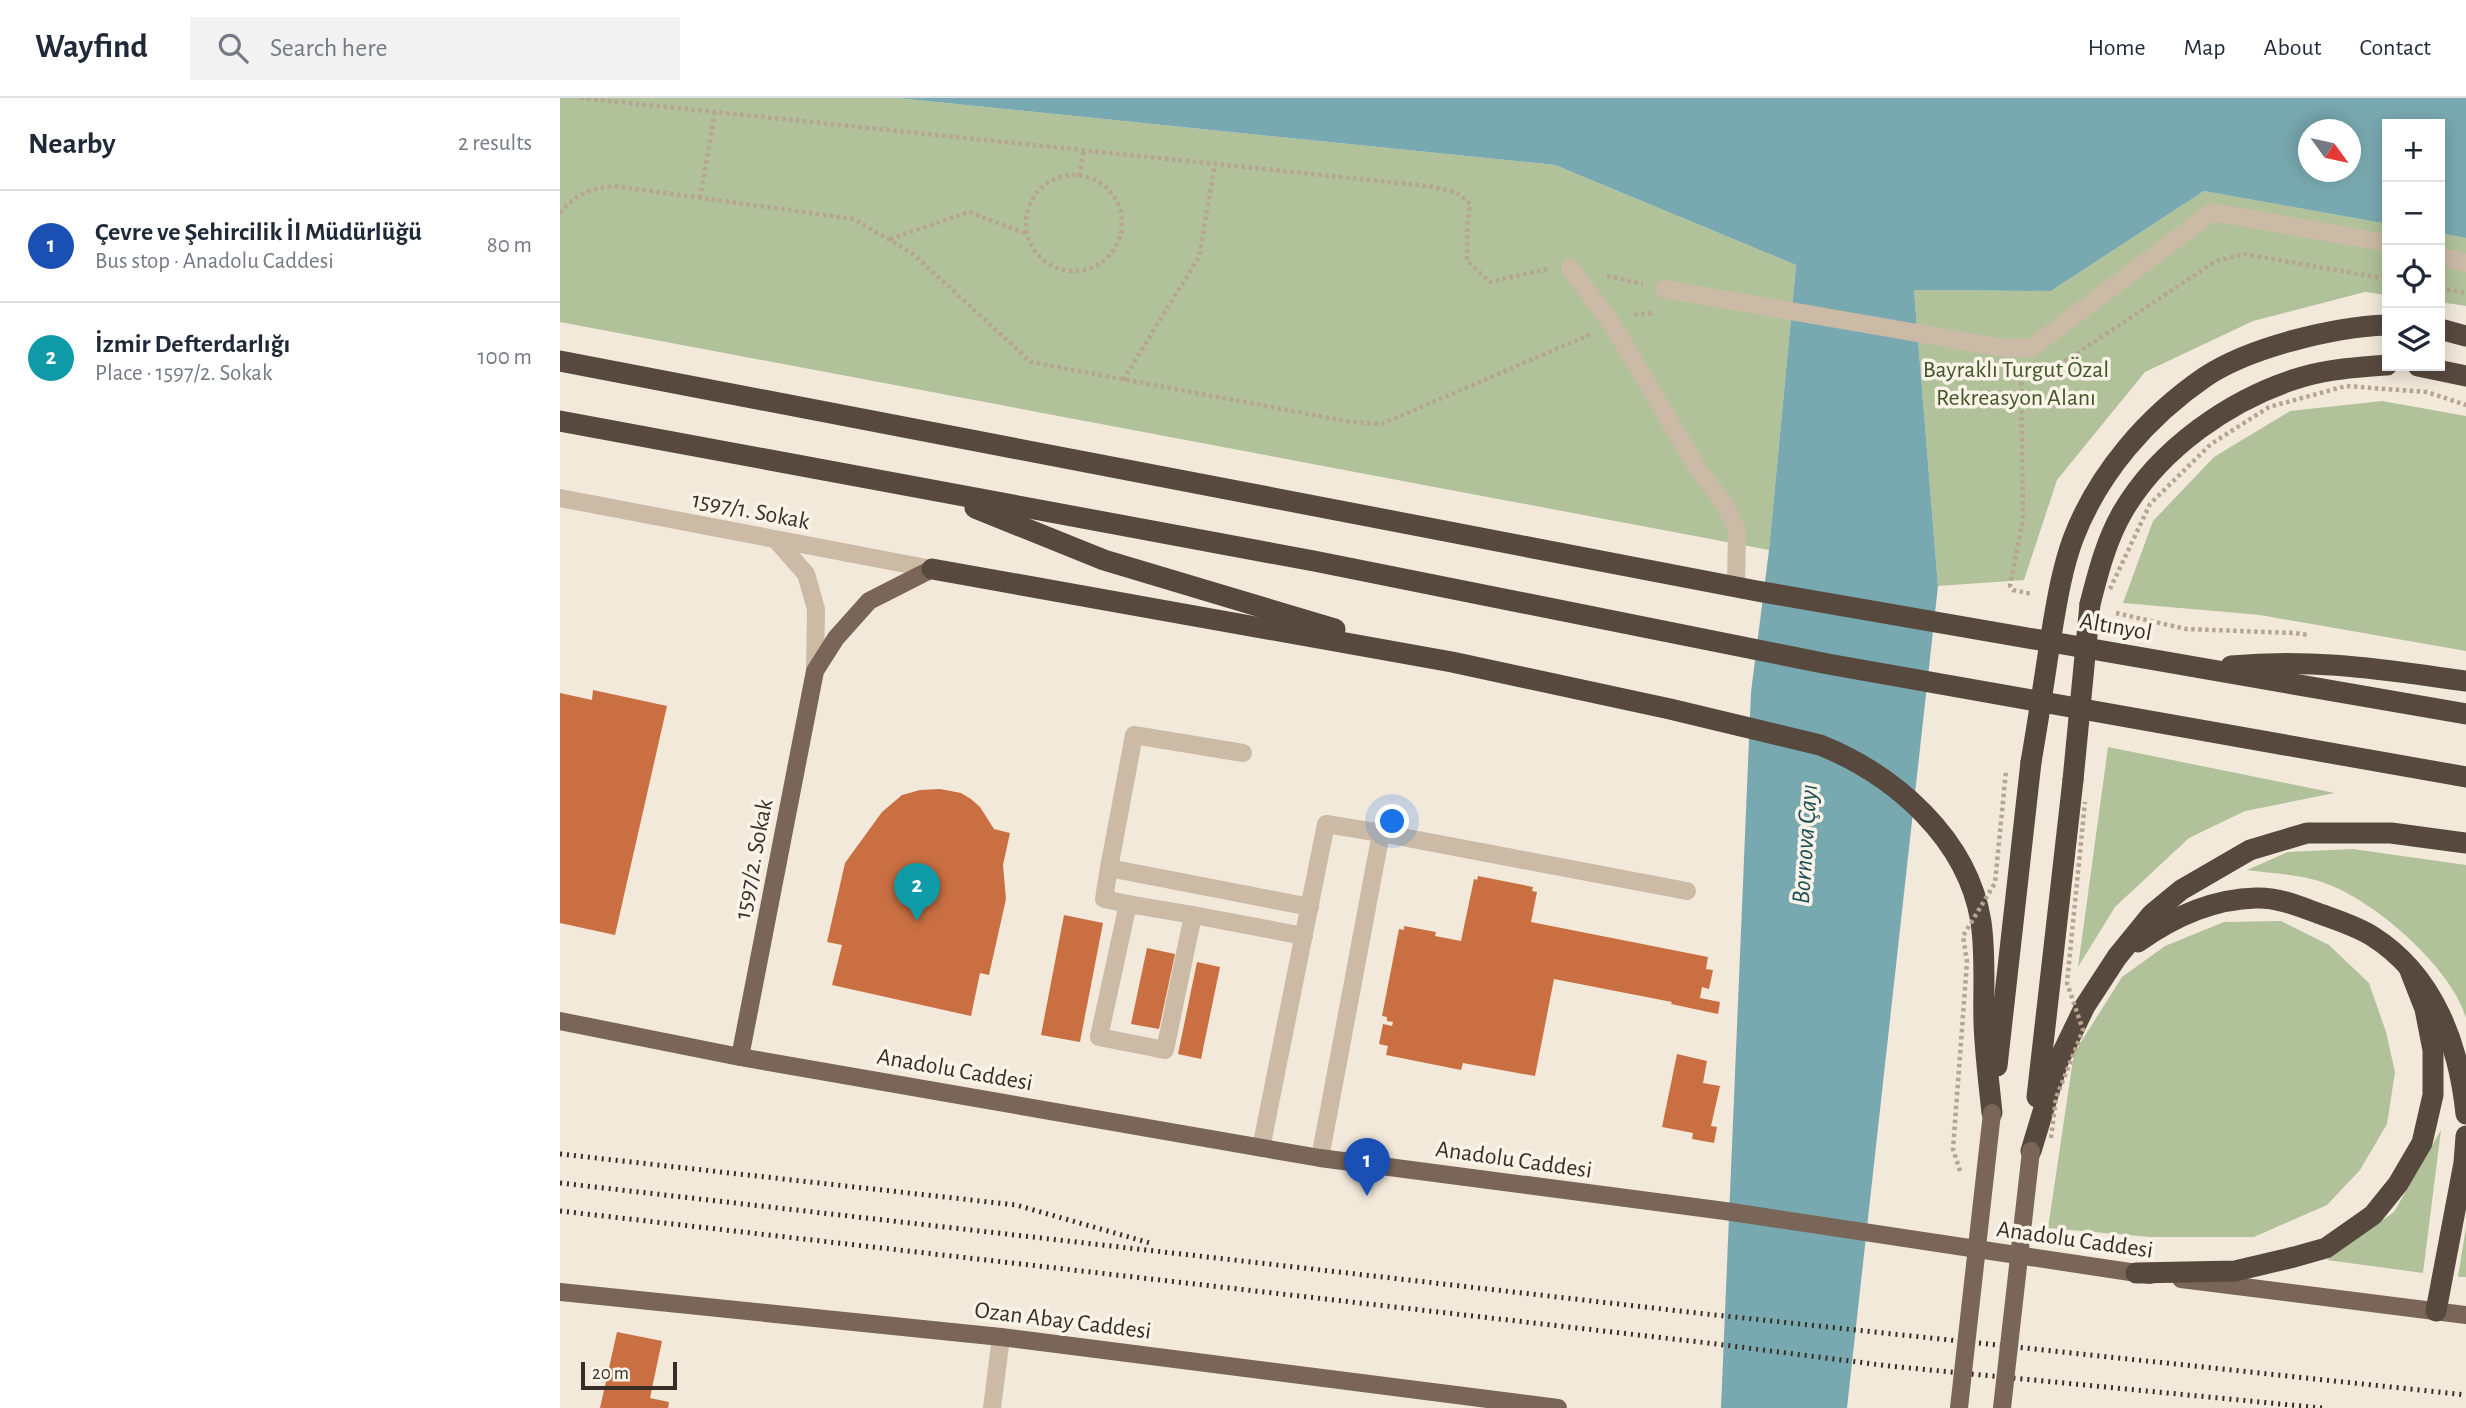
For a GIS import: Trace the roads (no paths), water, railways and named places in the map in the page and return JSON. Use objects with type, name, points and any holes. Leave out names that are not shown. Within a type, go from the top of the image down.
[{"type":"highway","points":[[1992,1113],[2031,762],[2060,580],[2073,539],[2088,505],[2132,441],[2165,408],[2207,376],[2252,355],[2296,339],[2382,326]]},
{"type":"highway","points":[[2445,330],[2466,336]]},
{"type":"highway","name":"Altınyol","points":[[560,361],[1746,589],[2466,714]]},
{"type":"highway","points":[[2031,1151],[2090,604],[2103,557],[2122,514],[2147,478],[2178,446],[2256,395],[2303,377],[2382,366]]},
{"type":"highway","points":[[2442,371],[2466,376]]},
{"type":"highway","points":[[560,421],[1314,561],[1828,664],[2466,777]]},
{"type":"highway","points":[[932,490],[1104,560],[1452,662]]},
{"type":"highway","points":[[932,569],[1452,662],[1670,709],[1820,745],[1865,767],[1904,794],[1930,819],[1950,846],[1968,879],[1980,919],[1984,960],[1984,1024],[1992,1113]]},
{"type":"highway","points":[[2201,669],[2277,662],[2346,664],[2466,681]]},
{"type":"highway","points":[[2031,1151],[2058,1062],[2083,1022],[2117,957],[2152,914],[2181,890],[2250,850],[2307,833],[2391,833],[2466,843]]},
{"type":"highway","points":[[2117,957],[2165,923],[2212,904],[2258,898],[2296,905],[2372,936],[2404,960],[2442,1017],[2454,1047],[2466,1114]]},
{"type":"highway","points":[[2136,1273],[2235,1271],[2294,1257],[2326,1248],[2374,1215],[2398,1184],[2423,1143],[2433,1096],[2434,1050],[2425,1009],[2409,968]]},
{"type":"highway","points":[[2436,1311],[2464,1163],[2466,1136]]},
{"type":"main road","points":[[815,671],[836,638],[869,601],[932,569]]},
{"type":"main road","name":"1597/2. Sokak","points":[[740,1057],[815,671]]},
{"type":"main road","name":"Anadolu Caddesi","points":[[560,1021],[740,1057],[1320,1158],[1725,1211],[2136,1273],[2466,1315]]},
{"type":"main road","points":[[1959,1408],[1992,1113]]},
{"type":"main road","points":[[2002,1408],[2031,1151]]},
{"type":"main road","name":"Ozan Abay Caddesi","points":[[560,1292],[1001,1337],[1558,1408]]},
{"type":"street","points":[[1664,289],[2004,348],[2031,348],[2212,212],[2382,242]]},
{"type":"street","points":[[2445,257],[2466,263]]},
{"type":"street","points":[[1570,268],[1612,324],[1698,469],[1724,503],[1737,530],[1746,589]]},
{"type":"street","name":"1597/1. Sokak","points":[[560,498],[932,569]]},
{"type":"street","points":[[777,541],[806,574],[810,585],[817,609],[815,671]]},
{"type":"street","points":[[1243,753],[1134,735],[1104,899],[1304,936]]},
{"type":"street","points":[[1261,1148],[1326,824],[1686,891]]},
{"type":"street","points":[[1320,1158],[1381,833]]},
{"type":"street","points":[[1109,868],[1310,906]]},
{"type":"street","points":[[1128,904],[1099,1037],[1165,1050],[1193,915]]},
{"type":"street","points":[[992,1408],[1001,1337]]},
{"type":"water","name":"Bornova Çayı","points":[[897,98],[2466,98],[2466,238],[2445,234],[2445,119],[2382,119],[2382,223],[2204,191],[2051,291],[1914,290],[1938,586],[1847,1408],[1721,1408],[1751,692],[1769,550],[1796,265],[1555,165]]},
{"type":"railway","points":[[560,1154],[1016,1205],[1150,1243]]},
{"type":"railway","points":[[560,1183],[1706,1314],[2466,1395]]},
{"type":"railway","points":[[560,1211],[1889,1366],[2322,1408]]},
{"type":"place","name":"İzmir Defterdarlığı","points":[[917,921]]},
{"type":"place","name":"Çevre ve Şehircilik İl Müdürlüğü","points":[[1367,1196]]},
{"type":"park label","name":"Bayraklı Turgut Özal Rekreasyon Alanı","points":[[2016,383]]}]
